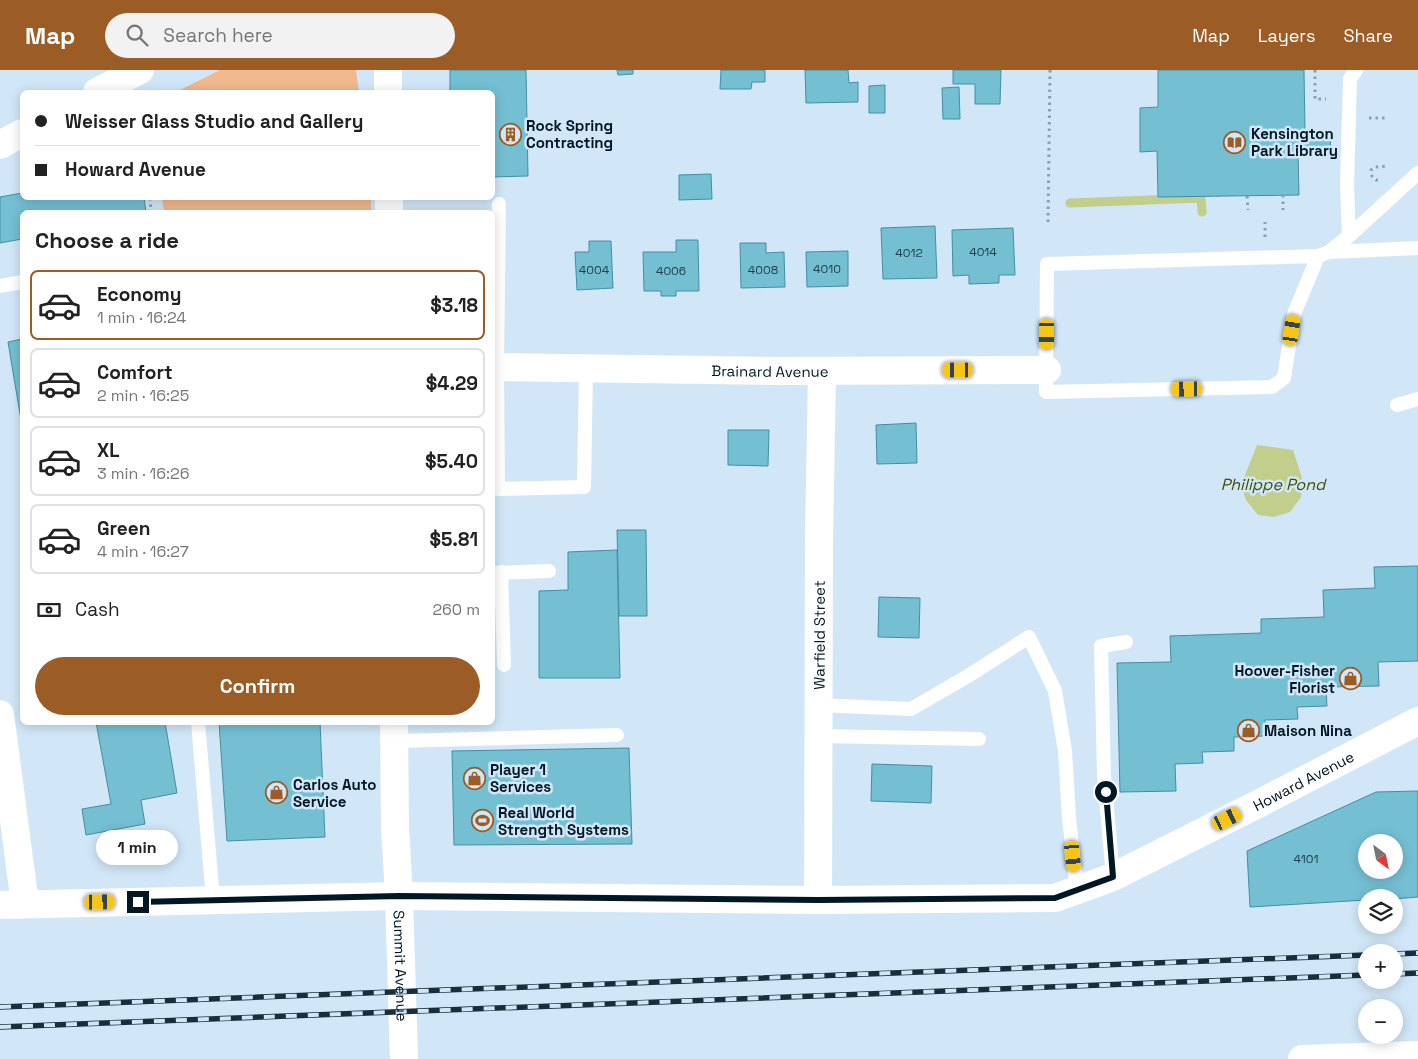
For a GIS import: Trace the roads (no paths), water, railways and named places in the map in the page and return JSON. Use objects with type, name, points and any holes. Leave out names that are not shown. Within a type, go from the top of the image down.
[{"type":"street","points":[[101,90],[140,70]]},
{"type":"street","points":[[388,70],[388,90]]},
{"type":"street","points":[[0,146],[20,134]]},
{"type":"street","name":"Brainard Avenue","points":[[495,368],[822,371],[1047,370]]},
{"type":"street","name":"Warfield Street","points":[[818,900],[819,540],[822,371]]},
{"type":"street","points":[[0,714],[13,905]]},
{"type":"street","name":"Howard Avenue","points":[[13,905],[399,896],[818,900],[1055,898],[1113,877],[1418,720]]},
{"type":"street","name":"Summit Avenue","points":[[394,732],[395,827],[399,896],[403,1048]]},
{"type":"street","points":[[1302,1059],[1418,1055]]},
{"type":"lane","points":[[1349,236],[1347,185],[1350,79],[1356,70]]},
{"type":"lane","points":[[1418,174],[1349,236],[1324,254],[1294,314],[1284,378],[1272,387],[1046,392],[1047,264],[1324,254],[1418,248]]},
{"type":"lane","points":[[499,204],[495,368],[498,489],[584,487],[586,368]]},
{"type":"lane","points":[[0,286],[20,282]]},
{"type":"lane","points":[[1397,405],[1418,399]]},
{"type":"lane","points":[[504,665],[497,572],[549,571]]},
{"type":"lane","points":[[818,705],[911,709],[968,676],[1029,637],[1055,691],[1065,751],[1069,818],[1077,890]]},
{"type":"lane","points":[[1113,877],[1104,775],[1101,646],[1126,642]]},
{"type":"lane","points":[[198,725],[213,900]]},
{"type":"lane","points":[[394,732],[617,735]]},
{"type":"lane","points":[[818,736],[979,739]]},
{"type":"water","name":"Philippe Pond","points":[[1257,445],[1293,450],[1302,478],[1301,497],[1290,512],[1274,517],[1258,515],[1246,500],[1241,485]]},
{"type":"waterway","points":[[1070,203],[1201,198],[1202,212]]},
{"type":"railway","points":[[1403,954],[1418,953]]},
{"type":"railway","points":[[0,1007],[1358,955]]},
{"type":"railway","points":[[1403,974],[1418,973]]},
{"type":"railway","points":[[0,1027],[1358,975]]},
{"type":"place","name":"Rock Spring Contracting","points":[[510,134]]},
{"type":"place","name":"Kensington Park Library","points":[[1235,142]]},
{"type":"place","name":"Hoover-Fisher Florist","points":[[1351,679]]},
{"type":"place","name":"Maison Nina","points":[[1248,730]]},
{"type":"place","name":"Player 1 Services","points":[[474,778]]},
{"type":"place","name":"Carlos Auto Service","points":[[277,793]]},
{"type":"place","name":"Real World Strength Systems","points":[[482,821]]}]
